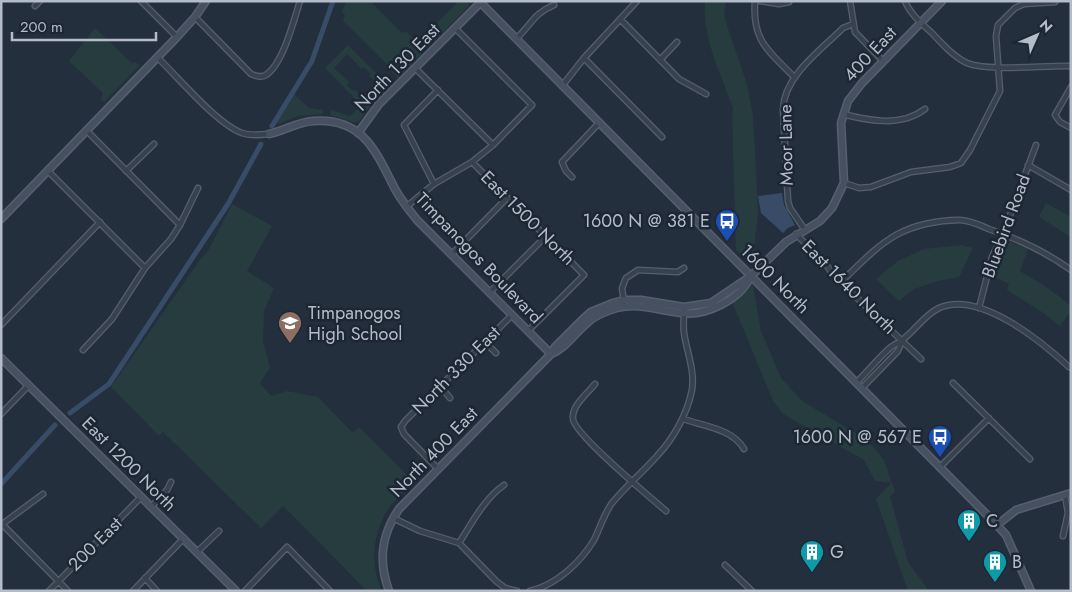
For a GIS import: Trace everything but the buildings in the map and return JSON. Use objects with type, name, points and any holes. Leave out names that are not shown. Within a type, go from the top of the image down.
[{"type":"street","points":[[35,6],[40,1]]},
{"type":"street","points":[[141,1],[177,37]]},
{"type":"street","points":[[1,219],[177,37],[206,1]]},
{"type":"street","points":[[195,17],[251,74],[260,77],[267,75],[282,53],[300,1]]},
{"type":"street","points":[[562,86],[584,58],[637,1]]},
{"type":"street","points":[[755,1],[754,18],[757,33],[766,48],[794,77]]},
{"type":"street","points":[[760,1],[779,4],[789,2]]},
{"type":"street","points":[[850,1],[855,32],[883,61]]},
{"type":"street","points":[[905,1],[909,10],[921,23],[952,53],[966,62],[977,66],[1071,66]]},
{"type":"street","name":"400 East","points":[[551,354],[555,347],[591,312],[641,300],[684,310],[711,303],[734,290],[796,234],[820,221],[832,208],[844,182],[841,123],[848,101],[857,88],[942,1]]},
{"type":"street","name":"North 130 East","points":[[358,133],[379,104],[479,2]]},
{"type":"street","name":"1600 North","points":[[479,2],[997,525],[1006,535],[1031,591]]},
{"type":"street","points":[[844,182],[859,188],[871,187],[911,172],[950,168],[961,163],[970,150],[1000,91],[996,36],[998,25],[1015,8],[1024,4],[1055,2]]},
{"type":"street","points":[[516,39],[528,28],[539,12],[554,5]]},
{"type":"street","points":[[620,19],[679,79],[706,94]]},
{"type":"street","name":"Moor Lane","points":[[805,230],[790,208],[787,196],[783,102],[786,90],[794,77],[843,28],[853,24]]},
{"type":"street","points":[[406,206],[434,184],[472,162],[493,146],[532,106],[455,28]]},
{"type":"street","points":[[660,60],[677,42]]},
{"type":"street","points":[[158,57],[212,113],[227,125],[244,134],[269,134]]},
{"type":"street","points":[[584,58],[662,137]]},
{"type":"street","points":[[416,68],[493,146]]},
{"type":"street","points":[[1071,87],[1055,115],[1060,122],[1071,128]]},
{"type":"street","points":[[434,184],[404,125],[438,90]]},
{"type":"street","points":[[844,114],[874,121],[883,121],[912,116],[925,109]]},
{"type":"street","name":"Timpanogos Boulevard","points":[[269,134],[293,125],[312,121],[324,121],[343,125],[358,133],[377,152],[406,206],[451,255],[551,354]]},
{"type":"street","points":[[572,177],[566,171],[562,162],[599,123]]},
{"type":"street","points":[[87,132],[180,225]]},
{"type":"street","points":[[126,171],[154,144]]},
{"type":"street","name":"Bluebird Road","points":[[979,308],[992,257],[1003,234],[1036,144]]},
{"type":"street","name":"East 1500 North","points":[[472,162],[584,275],[528,331]]},
{"type":"street","points":[[1028,165],[1071,190]]},
{"type":"street","points":[[48,171],[145,268]]},
{"type":"street","points":[[83,350],[112,318],[145,268],[163,249],[180,225],[198,188]]},
{"type":"street","points":[[451,255],[507,198]]},
{"type":"street","points":[[841,282],[885,243],[914,226],[962,220],[1003,234],[1047,254],[1071,270]]},
{"type":"street","points":[[1,324],[100,222]]},
{"type":"street","name":"East 1640 North","points":[[796,234],[841,282],[920,360]]},
{"type":"street","points":[[490,292],[546,236]]},
{"type":"street","points":[[624,303],[622,288],[626,278],[638,270],[678,272],[684,268]]},
{"type":"street","points":[[856,382],[891,347],[902,341],[926,316],[950,305],[960,304],[990,312],[1021,329],[1068,365],[1071,359]]},
{"type":"street","points":[[530,591],[558,578],[584,554],[594,539],[610,505],[659,455],[683,419],[692,390],[693,378],[684,332],[684,310]]},
{"type":"street","name":"North 330 East","points":[[438,468],[404,434],[401,427],[512,315]]},
{"type":"street","points":[[862,388],[898,351],[902,341]]},
{"type":"street","points":[[485,342],[496,353]]},
{"type":"street","name":"North 400 East","points":[[389,591],[384,574],[382,551],[385,535],[393,518],[404,503],[551,354]]},
{"type":"street","name":"East 1200 North","points":[[1,358],[236,591]]},
{"type":"street","points":[[953,383],[1030,459]]},
{"type":"street","points":[[595,384],[576,408],[573,420],[581,434],[666,511]]},
{"type":"street","points":[[1,414],[29,386]]},
{"type":"street","points":[[440,386],[450,398]]},
{"type":"street","points":[[940,467],[989,418]]},
{"type":"street","points":[[683,419],[730,434],[739,440],[744,449]]},
{"type":"street","points":[[152,506],[167,490],[171,482]]},
{"type":"street","points":[[459,544],[484,504],[504,485]]},
{"type":"street","points":[[44,494],[1,524],[68,591]]},
{"type":"street","points":[[997,525],[1016,510],[1068,494],[1068,513],[1063,536]]},
{"type":"street","name":"200 East","points":[[49,591],[142,497]]},
{"type":"street","points":[[393,518],[420,531],[459,544],[503,586],[517,591]]},
{"type":"street","points":[[197,552],[219,531]]},
{"type":"street","points":[[133,591],[184,538]]},
{"type":"street","points":[[245,591],[287,547],[330,591]]},
{"type":"street","points":[[725,565],[752,591]]},
{"type":"street","points":[[145,578],[157,591]]},
{"type":"green space","points":[[346,1],[370,1],[401,32],[404,33],[406,31],[417,43],[459,1],[468,1],[469,6],[398,78],[386,69],[387,64],[343,21],[345,15],[342,12]]},
{"type":"green space","points":[[705,1],[726,1],[724,11],[726,23],[746,81],[753,115],[758,211],[753,261],[755,263],[750,264],[736,250],[733,108],[709,42],[706,29]]},
{"type":"green space","points":[[95,28],[132,63],[135,62],[140,65],[104,102],[101,99],[103,93],[69,61]]},
{"type":"green space","points":[[348,45],[384,81],[388,78],[393,83],[372,104],[359,121],[355,123],[330,115],[331,110],[350,116],[361,105],[325,68]],"holes":[[[347,54],[362,69],[364,67],[371,74],[369,76],[376,82],[372,86],[374,87],[362,96],[355,90],[353,91],[347,85],[349,82],[334,68]]]},
{"type":"green space","points":[[294,94],[309,108],[323,110],[323,114],[298,116],[273,126]]},
{"type":"green space","points":[[1046,203],[1071,217],[1071,237],[1039,217]]},
{"type":"green space","points":[[232,204],[272,226],[247,271],[274,288],[264,311],[263,341],[270,368],[260,383],[271,396],[287,391],[318,397],[353,433],[359,427],[414,482],[391,505],[380,525],[374,558],[375,570],[382,591],[367,591],[283,506],[261,528],[163,432],[159,436],[111,387],[208,251]]},
{"type":"green space","points":[[1005,240],[1028,249],[1020,271],[1048,288],[1071,306],[1071,311],[1060,326],[1007,290],[1009,284],[991,275]]},
{"type":"green space","points":[[961,245],[973,248],[959,277],[938,281],[914,289],[899,301],[876,279],[898,261],[924,249]]},
{"type":"green space","points":[[753,285],[761,331],[781,378],[802,401],[867,440],[884,460],[895,492],[890,496],[908,562],[929,591],[908,591],[876,499],[891,483],[875,481],[864,460],[783,414],[773,401],[733,304]]},
{"type":"water","points":[[782,193],[784,205],[795,225],[783,233],[761,213],[758,196]]},
{"type":"waterway","points":[[272,126],[312,61],[333,1]]},
{"type":"waterway","points":[[70,413],[109,384],[228,204],[261,144]]},
{"type":"waterway","points":[[1,484],[55,425]]},
{"type":"place","name":"1600 N @ 381 E","points":[[727,242]]},
{"type":"place","name":"Timpanogos High School","points":[[290,344]]},
{"type":"place","name":"1600 N @ 567 E","points":[[940,458]]},
{"type":"place","name":"C","points":[[969,542]]},
{"type":"place","name":"G","points":[[812,573]]},
{"type":"place","name":"B","points":[[995,583]]}]
